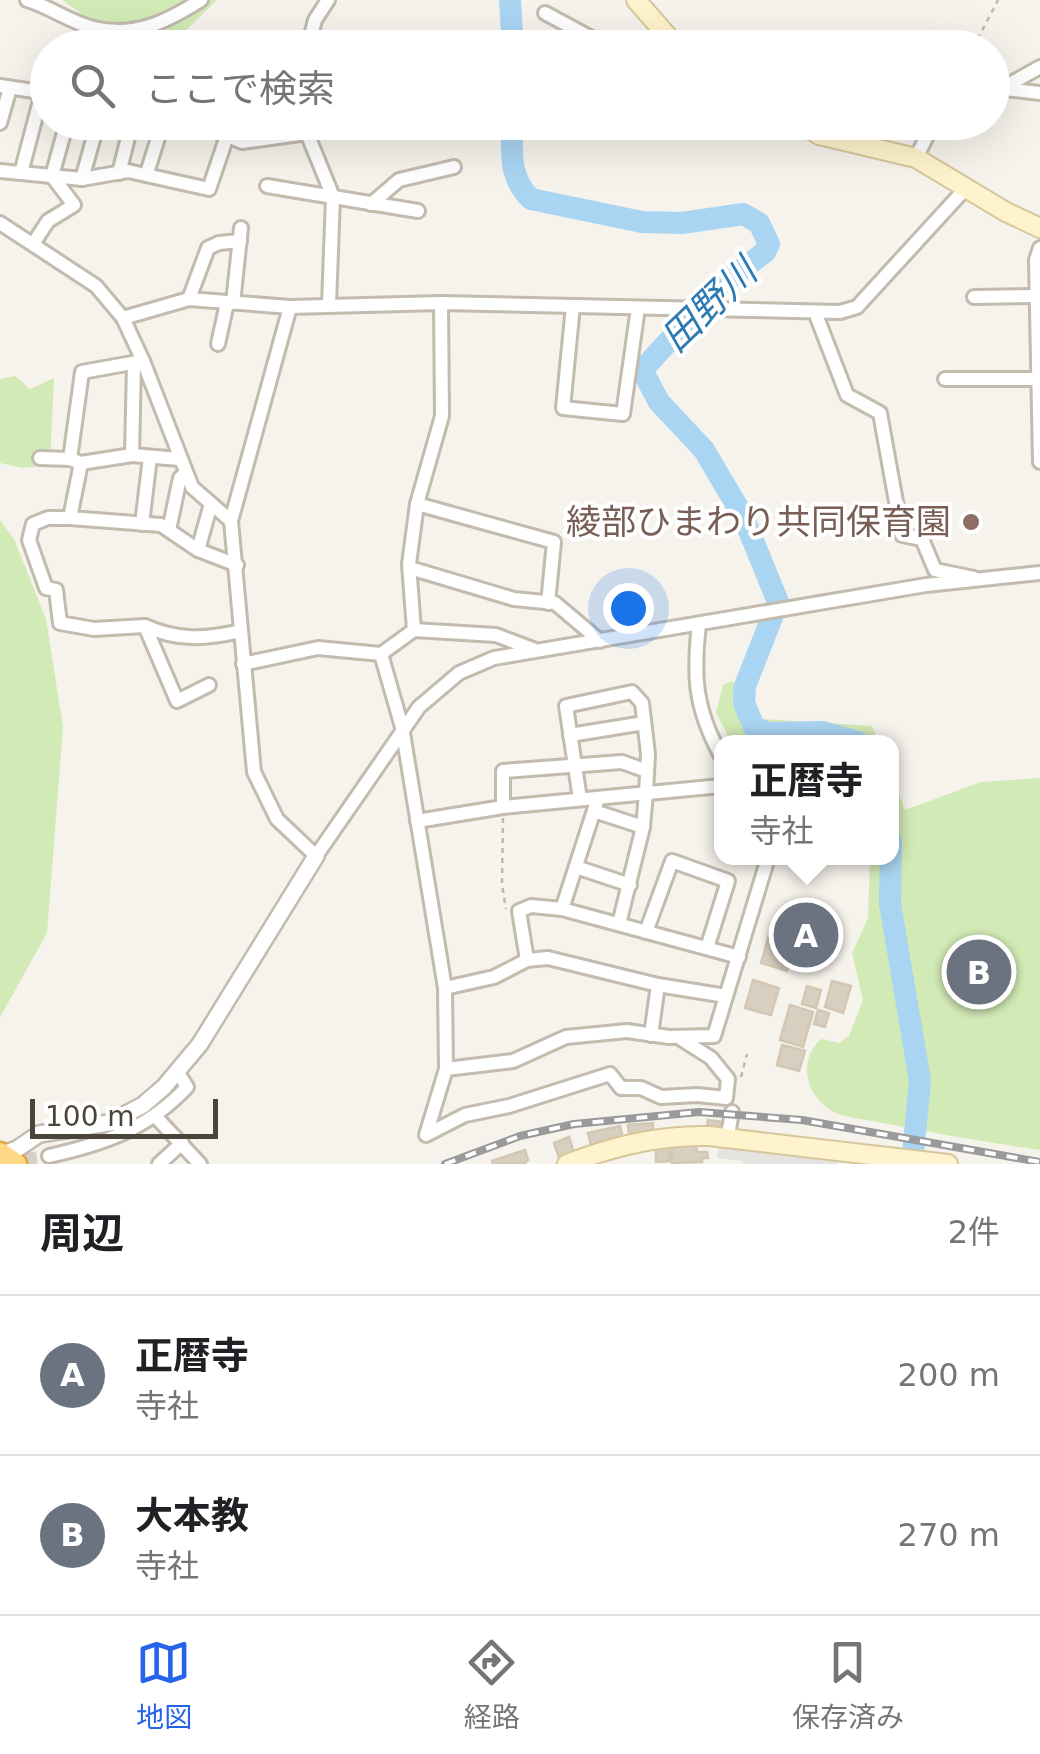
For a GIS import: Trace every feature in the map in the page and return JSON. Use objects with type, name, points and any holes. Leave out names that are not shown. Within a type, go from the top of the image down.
[{"type":"main road","points":[[636,0],[662,30]]},
{"type":"main road","points":[[840,140],[916,158],[1040,228]]},
{"type":"main road","points":[[567,1164],[646,1139],[690,1136],[948,1164]]},
{"type":"street","points":[[27,0],[94,28],[133,30],[168,22],[201,0]]},
{"type":"street","points":[[313,30],[328,0]]},
{"type":"street","points":[[545,14],[576,30]]},
{"type":"street","points":[[1010,85],[1040,66]]},
{"type":"street","points":[[0,123],[5,87],[30,91]]},
{"type":"street","points":[[1010,92],[1040,93]]},
{"type":"street","points":[[21,173],[31,140]]},
{"type":"street","points":[[52,176],[62,140]]},
{"type":"street","points":[[82,179],[93,140]]},
{"type":"street","points":[[118,172],[127,140]]},
{"type":"street","points":[[148,173],[157,140]]},
{"type":"street","points":[[0,171],[82,179],[118,172],[148,173],[209,189],[226,140]]},
{"type":"street","points":[[311,140],[333,197],[329,305]]},
{"type":"street","points":[[916,158],[925,140]]},
{"type":"street","points":[[372,204],[399,180],[454,167]]},
{"type":"street","points":[[33,244],[48,221],[74,205],[52,176]]},
{"type":"street","points":[[267,186],[418,212]]},
{"type":"street","points":[[122,318],[189,298],[290,307],[441,302],[840,312],[857,307],[966,188]]},
{"type":"street","points":[[0,223],[96,286],[122,318],[192,487],[231,521]]},
{"type":"street","points":[[189,298],[208,248],[240,235],[230,303],[218,344]]},
{"type":"street","points":[[1040,248],[1036,260],[1040,462]]},
{"type":"street","points":[[974,298],[1037,296]]},
{"type":"street","points":[[414,630],[410,568],[417,504],[442,416],[441,302]]},
{"type":"street","points":[[573,306],[563,408],[623,414],[638,308]]},
{"type":"street","points":[[290,307],[231,521],[254,772],[276,818],[316,856]]},
{"type":"street","points":[[815,312],[847,395],[880,413],[902,535],[922,538],[934,570],[981,580]]},
{"type":"street","points":[[132,455],[139,362]]},
{"type":"street","points":[[70,518],[82,372],[139,362]]},
{"type":"street","points":[[945,380],[1038,379]]},
{"type":"street","points":[[40,458],[76,461],[132,455],[180,459]]},
{"type":"street","points":[[142,524],[150,456]]},
{"type":"street","points":[[169,530],[180,478],[186,473]]},
{"type":"street","points":[[198,550],[211,504]]},
{"type":"street","points":[[417,504],[554,542],[548,603]]},
{"type":"street","points":[[237,565],[198,550],[161,526],[48,518],[32,524],[29,540],[46,588],[56,590],[60,623],[94,629],[144,626],[165,635],[204,640],[241,631]]},
{"type":"street","points":[[410,568],[514,599],[555,603],[600,640]]},
{"type":"street","points":[[6,1157],[39,1134],[109,1123],[142,1105],[178,1073],[402,727],[419,707],[460,673],[494,658],[534,650],[926,586],[1040,573]]},
{"type":"street","points":[[699,624],[694,679],[704,724],[714,743]]},
{"type":"street","points":[[144,626],[177,701],[208,686]]},
{"type":"street","points":[[243,664],[318,648],[381,654],[414,630],[496,635],[534,650]]},
{"type":"street","points":[[381,654],[402,727],[445,988],[446,1069],[426,1134],[465,1115],[509,1106],[610,1074],[621,1088],[641,1088],[662,1097],[726,1098],[728,1078],[711,1058],[679,1037]]},
{"type":"street","points":[[580,799],[566,706],[632,692],[642,703],[646,793],[643,826],[619,924]]},
{"type":"street","points":[[570,735],[644,723]]},
{"type":"street","points":[[503,807],[502,770],[622,762],[647,771]]},
{"type":"street","points":[[596,804],[646,793],[714,787]]},
{"type":"street","points":[[417,821],[580,799],[643,826]]},
{"type":"street","points":[[562,909],[596,804]]},
{"type":"street","points":[[646,932],[672,860],[728,881],[708,948]]},
{"type":"street","points":[[446,1069],[512,1061],[566,1037],[627,1031],[679,1037],[714,1036],[766,865]]},
{"type":"street","points":[[576,867],[630,885]]},
{"type":"street","points":[[527,960],[519,911],[530,906],[562,909],[739,957]]},
{"type":"street","points":[[445,988],[494,977],[527,960],[548,958],[658,986],[726,996]]},
{"type":"street","points":[[651,1034],[658,986]]},
{"type":"street","points":[[49,1156],[100,1144],[156,1117],[187,1087],[178,1073]]},
{"type":"street","points":[[727,1140],[732,1112]]},
{"type":"street","points":[[156,1117],[200,1164]]},
{"type":"street","points":[[159,1164],[182,1143]]},
{"type":"path","points":[[982,30],[998,0]]},
{"type":"path","points":[[503,807],[502,884],[507,916]]},
{"type":"green space","points":[[62,0],[217,0],[186,30],[89,19]]},
{"type":"green space","points":[[15,376],[30,389],[54,378],[50,465],[23,468],[0,463],[0,379]]},
{"type":"green space","points":[[0,520],[14,539],[46,619],[63,727],[47,933],[0,1017]]},
{"type":"green space","points":[[732,681],[739,686],[740,714],[872,726],[875,735],[727,735],[716,713],[723,685]]},
{"type":"green space","points":[[1040,778],[1040,1150],[842,1115],[816,1096],[808,1077],[809,1057],[821,1039],[839,1043],[849,1036],[863,1000],[852,953],[868,918],[870,865],[899,865],[899,795],[905,810],[981,782]]},
{"type":"shaded area","points":[[719,1143],[838,1157],[837,1164],[743,1164],[717,1158]]},
{"type":"building","points":[[772,925],[797,933],[787,971],[761,963]]},
{"type":"building","points":[[753,980],[779,988],[771,1015],[745,1008]]},
{"type":"building","points":[[832,981],[851,986],[843,1013],[825,1007]]},
{"type":"building","points":[[807,986],[821,990],[816,1008],[802,1004]]},
{"type":"building","points":[[790,1005],[813,1012],[803,1047],[780,1040]]},
{"type":"building","points":[[818,1010],[829,1013],[825,1027],[814,1024]]},
{"type":"building","points":[[782,1045],[805,1051],[799,1071],[777,1065]]},
{"type":"building","points":[[708,1120],[723,1122],[722,1131],[707,1129]]},
{"type":"building","points":[[653,1123],[653,1132],[629,1134],[628,1125]]},
{"type":"building","points":[[620,1126],[623,1139],[591,1146],[588,1133]]},
{"type":"building","points":[[569,1137],[575,1156],[560,1161],[554,1143]]},
{"type":"building","points":[[656,1145],[669,1145],[670,1161],[656,1162]]},
{"type":"building","points":[[672,1145],[696,1145],[697,1152],[707,1152],[708,1158],[702,1158],[702,1162],[672,1163]]},
{"type":"building","points":[[525,1150],[528,1160],[524,1164],[493,1164],[492,1161]]},
{"type":"waterway","name":"田野川","points":[[510,0],[512,30]]},
{"type":"waterway","name":"田野川","points":[[512,140],[515,173],[531,199],[642,222],[682,223],[743,214],[759,223],[769,244],[765,252],[720,286],[642,370],[659,402],[704,450],[743,516],[778,602],[745,686],[744,703],[754,727],[768,733],[834,735]]},
{"type":"waterway","name":"田野川","points":[[891,865],[890,904],[920,1081],[912,1164]]},
{"type":"tunnel","points":[[7,1161],[49,1156]]},
{"type":"railway","points":[[445,1164],[520,1136],[574,1124],[699,1112],[802,1120],[1040,1162]]},
{"type":"place","name":"綾部ひまわり共同保育園","points":[[971,522]]},
{"type":"place","name":"正暦寺","points":[[806,935]]},
{"type":"place","name":"大本教","points":[[979,972]]}]
